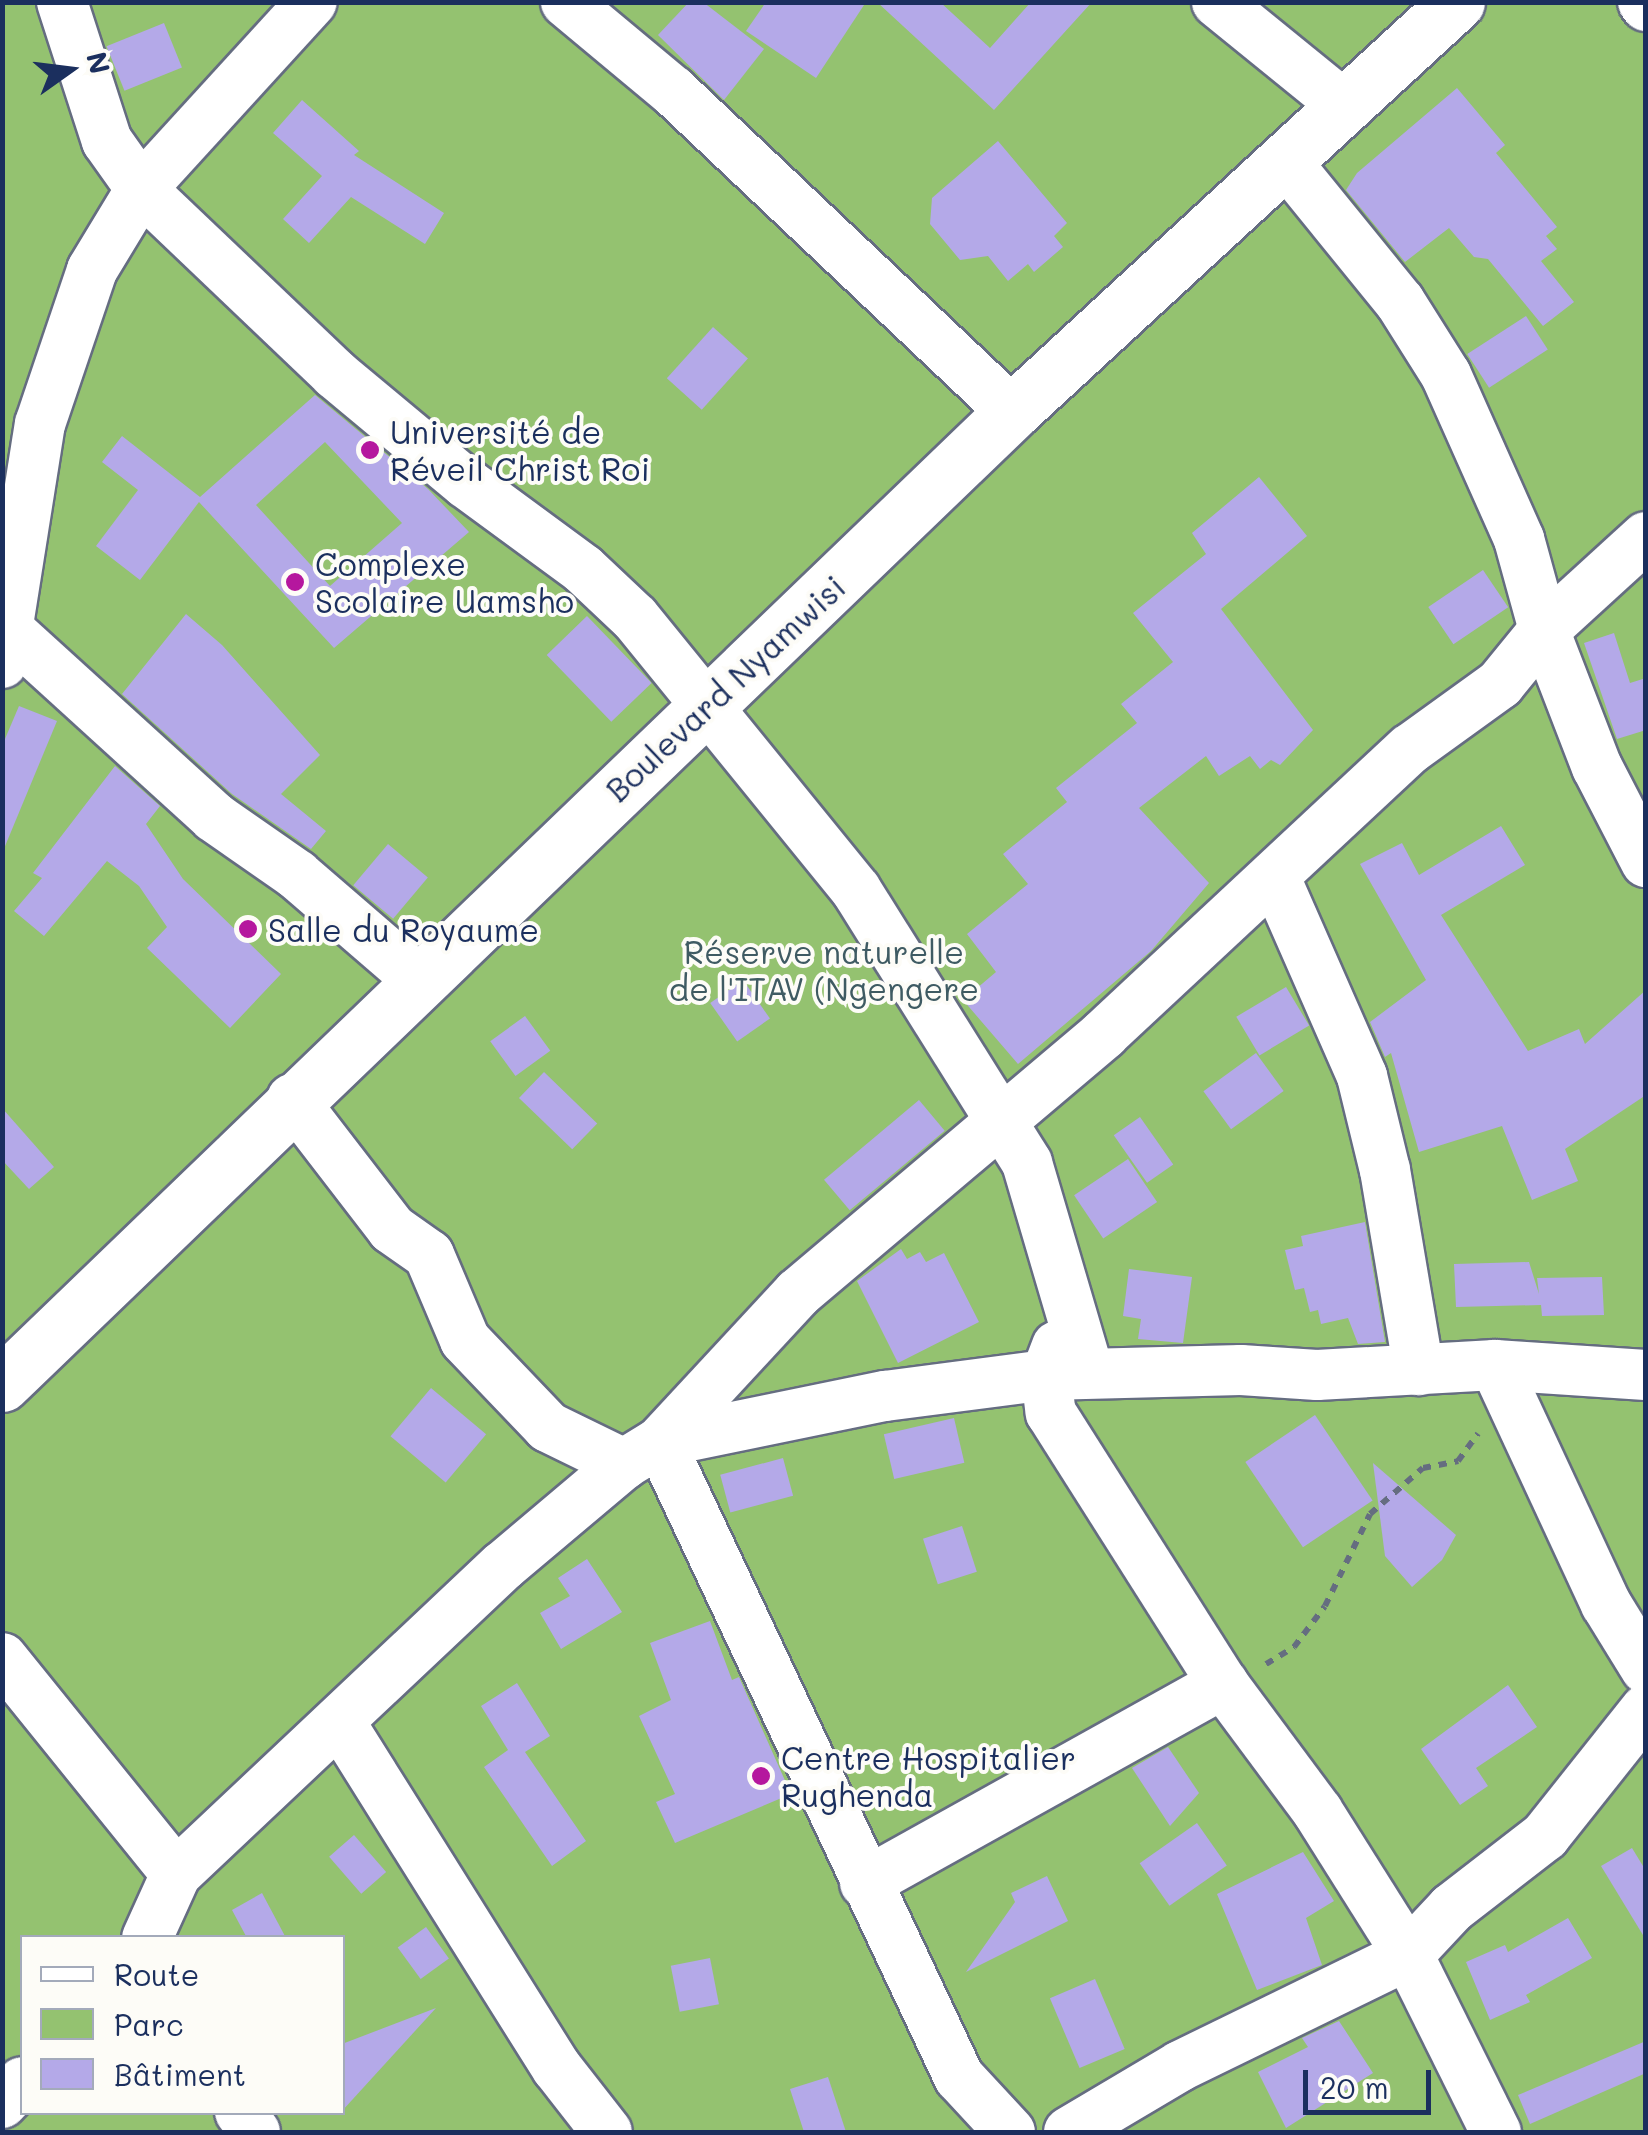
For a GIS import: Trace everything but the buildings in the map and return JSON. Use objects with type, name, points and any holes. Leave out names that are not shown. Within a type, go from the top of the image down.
[{"type":"main road","name":"Boulevard Nyamwisi","points":[[2,1384],[292,1100],[1012,412],[1458,2]]},
{"type":"street","points":[[62,2],[107,141],[141,189],[335,374],[466,483],[583,569],[635,618],[702,707],[856,890],[1027,1164],[1072,1309],[1067,1374],[1051,1413],[1225,1686],[1318,1812],[1408,1955],[1496,2132]]},
{"type":"street","points":[[312,2],[141,189],[92,270],[21,428],[7,648],[214,816],[297,875],[420,981]]},
{"type":"street","points":[[566,2],[672,91],[1012,412]]},
{"type":"street","points":[[1217,2],[1345,106]]},
{"type":"street","points":[[1287,163],[1400,302],[1446,375],[1519,539],[1544,630],[1597,767],[1646,862]]},
{"type":"street","points":[[148,1935],[176,1874],[339,1721],[642,1453],[798,1293],[1276,880],[1410,749],[1500,684],[1544,630],[1646,537]]},
{"type":"street","points":[[1276,880],[1362,1076],[1385,1170],[1419,1370]]},
{"type":"street","points":[[292,1100],[392,1229],[429,1255],[465,1340],[548,1427],[642,1453],[886,1396],[1067,1374],[1419,1370],[1500,1379],[1646,1376]]},
{"type":"street","points":[[1500,1379],[1606,1604],[1646,1669]]},
{"type":"street","points":[[642,1453],[865,1884],[959,2077],[1010,2132]]},
{"type":"street","points":[[2,1658],[176,1874]]},
{"type":"street","points":[[865,1884],[1225,1686]]},
{"type":"street","points":[[1069,2132],[1180,2066],[1408,1955],[1452,1908],[1545,1836],[1646,1709]]},
{"type":"street","points":[[339,1721],[557,2068],[607,2132]]},
{"type":"street","points":[[2,2103],[20,2084]]},
{"type":"path","points":[[1225,1686],[1294,1647],[1325,1606],[1370,1514],[1423,1468],[1458,1461],[1500,1379]]},
{"type":"green space","name":"Réserve naturelle de l'ITAV (Ngengere","points":[[3,3],[1645,3],[1645,2132],[3,2132]]},
{"type":"place","name":"Université de Réveil Christ Roi","points":[[370,450]]},
{"type":"place","name":"Complexe Scolaire Uamsho","points":[[295,582]]},
{"type":"place","name":"Salle du Royaume","points":[[248,929]]},
{"type":"place","name":"Centre Hospitalier Rughenda","points":[[761,1776]]}]
